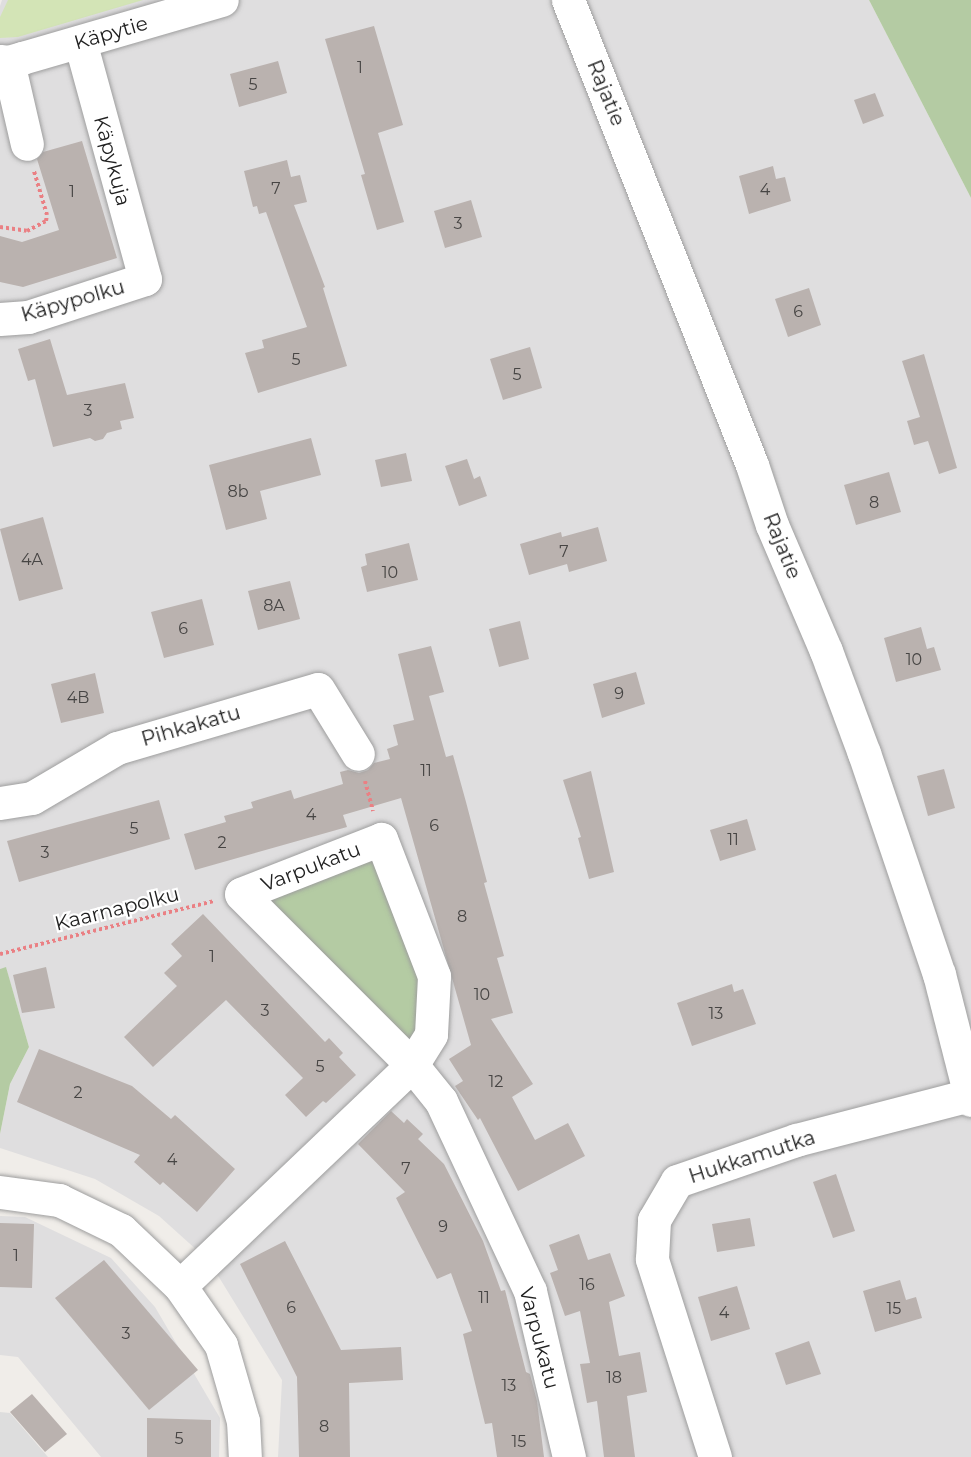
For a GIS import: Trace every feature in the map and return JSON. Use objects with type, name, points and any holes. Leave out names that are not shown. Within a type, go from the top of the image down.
[{"type":"street","name":"Käpytie","points":[[4,61],[80,42],[222,0]]},
{"type":"street","name":"Rajatie","points":[[568,0],[752,465],[772,525],[826,651],[864,753],[939,974],[970,1098]]},
{"type":"street","name":"Käpykuja","points":[[80,42],[145,279]]},
{"type":"street","points":[[4,61],[27,144]]},
{"type":"street","name":"Käpypolku","points":[[0,319],[27,317],[145,279]]},
{"type":"street","name":"Pihkakatu","points":[[0,803],[32,798],[117,748],[318,689],[358,754]]},
{"type":"street","name":"Varpukatu","points":[[180,1286],[412,1065],[431,1034],[434,976],[381,839],[241,894],[412,1065],[441,1101],[530,1291],[569,1457]]},
{"type":"street","name":"Hukkamutka","points":[[715,1457],[652,1259],[654,1220],[677,1181],[796,1140],[970,1098]]},
{"type":"street","points":[[0,1191],[59,1200],[121,1230],[180,1286],[221,1345],[243,1421],[245,1457]]},
{"type":"path","points":[[0,227],[27,231],[46,221],[47,215],[27,144]]},
{"type":"path","points":[[358,754],[381,839]]},
{"type":"path","name":"Kaarnapolku","points":[[0,954],[241,894]]},
{"type":"shaded area","points":[[2,0],[869,0],[971,198],[971,1457],[278,1457],[282,1380],[209,1261],[159,1216],[95,1179],[0,1148],[0,1134],[10,1084],[29,1047],[6,968],[0,969],[0,6]]},
{"type":"shaded area","points":[[0,1216],[25,1217],[111,1258],[155,1307],[220,1418],[219,1457],[101,1457],[18,1357],[0,1355]]},
{"type":"shaded area","points":[[0,1412],[10,1413],[48,1457],[0,1457]]},
{"type":"green space","points":[[8,0],[143,0],[18,37],[0,38],[0,17]]},
{"type":"green space","points":[[869,0],[971,0],[971,198]]},
{"type":"green space","points":[[378,849],[427,975],[423,1031],[409,1052],[260,900]]},
{"type":"green space","points":[[6,967],[29,1047],[10,1084],[0,1134],[0,969]]},
{"type":"building","points":[[374,26],[403,125],[378,133],[404,222],[377,230],[361,175],[365,174],[325,39]]},
{"type":"building","points":[[278,61],[287,93],[239,107],[230,74]]},
{"type":"building","points":[[875,93],[884,116],[863,124],[854,100]]},
{"type":"building","points":[[82,141],[117,258],[23,287],[0,282],[0,236],[22,242],[59,230],[37,159],[43,152]]},
{"type":"building","points":[[287,160],[291,177],[300,175],[307,202],[294,205],[325,287],[323,288],[347,366],[258,393],[245,353],[264,348],[262,340],[307,327],[266,212],[259,214],[257,206],[253,207],[244,171]]},
{"type":"building","points":[[773,166],[776,179],[785,177],[791,201],[749,214],[739,176]]},
{"type":"building","points":[[471,200],[482,237],[445,248],[434,211]]},
{"type":"building","points":[[809,288],[821,325],[788,337],[775,299]]},
{"type":"building","points":[[50,339],[67,395],[125,383],[134,418],[120,421],[122,429],[107,433],[103,439],[95,441],[90,438],[53,447],[35,379],[28,381],[18,349]]},
{"type":"building","points":[[530,347],[542,388],[503,400],[490,359]]},
{"type":"building","points":[[924,354],[957,468],[939,474],[928,441],[914,445],[907,421],[920,417],[902,361]]},
{"type":"building","points":[[311,438],[321,475],[260,491],[267,519],[226,530],[209,465]]},
{"type":"building","points":[[406,453],[412,481],[381,487],[375,460]]},
{"type":"building","points":[[467,459],[474,479],[480,476],[487,496],[459,506],[445,466]]},
{"type":"building","points":[[889,472],[901,512],[856,525],[844,485]]},
{"type":"building","points":[[43,517],[63,589],[19,601],[0,529]]},
{"type":"building","points":[[598,527],[607,561],[569,572],[567,564],[529,575],[520,544],[561,532],[562,537]]},
{"type":"building","points":[[409,543],[418,580],[367,592],[361,567],[367,565],[365,554]]},
{"type":"building","points":[[290,581],[300,619],[258,630],[248,591]]},
{"type":"building","points":[[202,599],[214,645],[164,658],[151,612]]},
{"type":"building","points":[[520,621],[529,659],[499,667],[489,629]]},
{"type":"building","points":[[921,627],[927,649],[934,647],[941,670],[896,682],[884,638]]},
{"type":"building","points":[[431,646],[444,692],[429,696],[446,757],[453,755],[504,956],[497,958],[513,1013],[491,1019],[533,1084],[512,1097],[535,1140],[568,1123],[585,1156],[518,1191],[480,1118],[478,1120],[455,1086],[463,1081],[449,1059],[471,1045],[401,798],[343,815],[347,827],[195,870],[184,834],[226,822],[224,816],[253,808],[251,802],[291,790],[294,799],[343,784],[340,772],[348,770],[359,773],[368,770],[374,763],[390,759],[387,749],[398,745],[393,725],[414,720],[398,654]]},
{"type":"building","points":[[636,672],[645,704],[602,718],[593,684]]},
{"type":"building","points":[[95,673],[104,713],[61,723],[51,684]]},
{"type":"building","points":[[944,769],[955,808],[928,816],[917,776]]},
{"type":"building","points":[[591,771],[614,872],[589,879],[578,838],[581,837],[563,780]]},
{"type":"building","points":[[159,800],[170,839],[19,882],[7,841]]},
{"type":"building","points":[[747,819],[756,850],[720,861],[710,830]]},
{"type":"building","points":[[203,914],[325,1042],[329,1038],[343,1053],[339,1057],[356,1075],[326,1103],[323,1101],[306,1117],[285,1095],[303,1078],[226,1000],[153,1067],[124,1037],[177,986],[164,973],[182,956],[171,944]]},
{"type":"building","points":[[46,967],[55,1008],[22,1013],[13,975]]},
{"type":"building","points":[[732,984],[734,992],[743,989],[756,1024],[692,1046],[677,1003]]},
{"type":"building","points":[[39,1049],[132,1086],[171,1119],[175,1115],[235,1169],[197,1212],[163,1182],[160,1185],[134,1162],[140,1155],[17,1102]]},
{"type":"building","points":[[391,1111],[404,1123],[407,1119],[423,1134],[418,1139],[444,1164],[483,1241],[501,1291],[505,1290],[526,1372],[530,1374],[537,1401],[544,1457],[497,1457],[492,1423],[485,1424],[463,1334],[472,1331],[451,1273],[437,1279],[396,1198],[405,1192],[358,1144]]},
{"type":"building","points":[[836,1174],[855,1231],[833,1238],[813,1182]]},
{"type":"building","points":[[750,1218],[755,1246],[717,1252],[712,1224]]},
{"type":"building","points":[[0,1223],[34,1224],[32,1288],[0,1287]]},
{"type":"building","points":[[579,1234],[588,1260],[610,1253],[625,1296],[609,1302],[619,1356],[640,1352],[647,1392],[627,1396],[635,1457],[604,1457],[597,1401],[587,1403],[580,1364],[590,1363],[580,1311],[565,1316],[550,1273],[558,1270],[549,1245]]},
{"type":"building","points":[[285,1241],[341,1350],[401,1347],[403,1380],[349,1383],[350,1457],[299,1457],[297,1377],[240,1264]]},
{"type":"building","points":[[104,1260],[198,1370],[149,1410],[55,1298]]},
{"type":"building","points":[[900,1280],[906,1300],[916,1297],[922,1318],[875,1332],[863,1291]]},
{"type":"building","points":[[737,1286],[750,1329],[711,1341],[698,1297]]},
{"type":"building","points":[[809,1341],[821,1374],[786,1385],[775,1353]]},
{"type":"building","points":[[32,1394],[67,1434],[45,1452],[10,1412]]},
{"type":"building","points":[[147,1418],[211,1420],[211,1457],[147,1457]]}]
